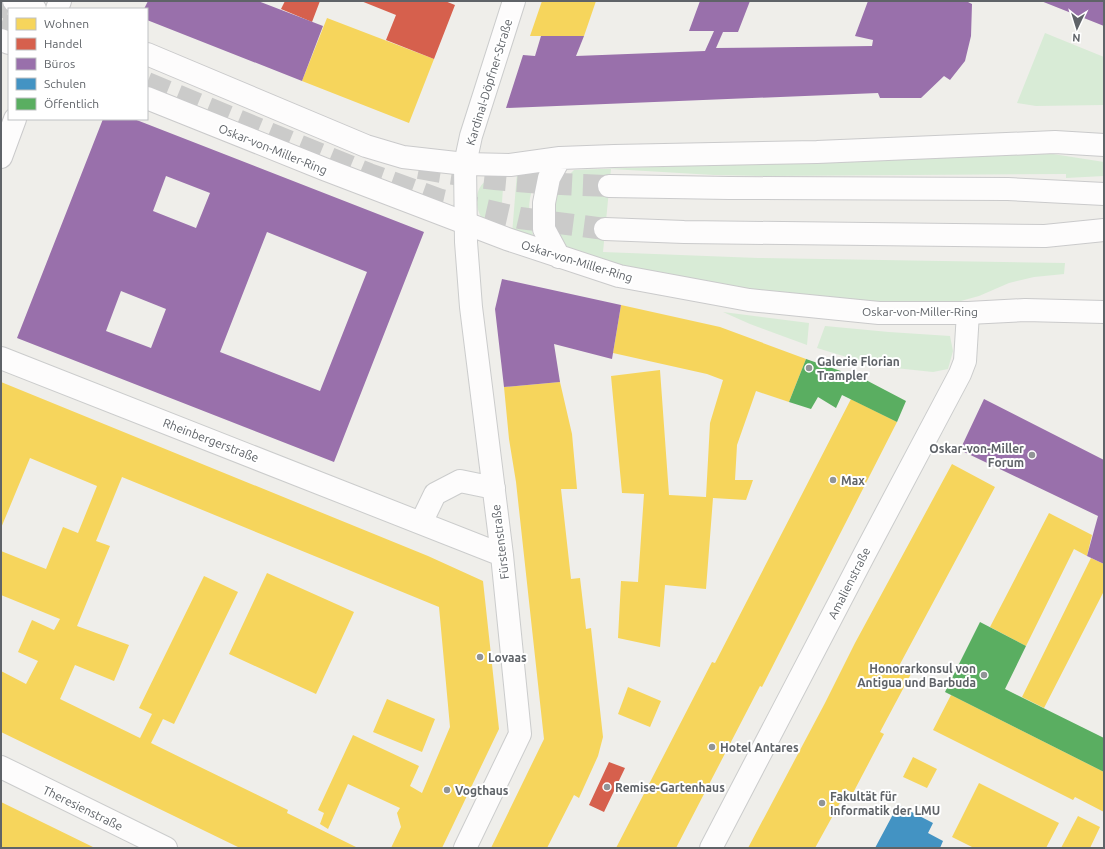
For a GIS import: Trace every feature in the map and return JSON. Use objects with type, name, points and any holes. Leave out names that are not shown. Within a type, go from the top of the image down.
[{"type":"main road","points":[[14,1],[32,8]]},
{"type":"main road","name":"Kardinal-Döpfner-Straße","points":[[466,224],[465,164],[470,136],[514,1]]},
{"type":"main road","points":[[148,54],[366,146],[403,158],[465,164],[510,165],[560,158],[817,152],[1055,142],[1104,145]]},
{"type":"main road","name":"Oskar-von-Miller-Ring","points":[[148,98],[466,224],[559,257],[619,276],[749,300],[879,313],[968,313],[1026,310],[1104,312]]},
{"type":"main road","points":[[1,157],[15,120]]},
{"type":"main road","points":[[559,257],[544,228],[544,203],[549,178],[560,158]]},
{"type":"main road","points":[[609,186],[1008,189],[1102,193]]},
{"type":"main road","name":"Fürstenstraße","points":[[465,848],[520,734],[502,555],[471,307],[466,224]]},
{"type":"main road","points":[[605,229],[699,232],[1045,236],[1104,243]]},
{"type":"main road","points":[[1045,236],[1104,230]]},
{"type":"main road","name":"Amalienstraße","points":[[711,848],[960,374],[964,361],[968,313]]},
{"type":"main road","name":"Rheinbergerstraße","points":[[1,358],[502,555]]},
{"type":"main road","points":[[421,522],[435,494],[460,481],[494,488]]},
{"type":"main road","name":"Theresienstraße","points":[[1,767],[166,848]]},
{"type":"green space","points":[[1045,33],[1104,57],[1104,105],[1036,106],[1017,103]]},
{"type":"green space","points":[[1053,154],[1104,162],[1104,176],[1066,178],[1066,174],[765,176],[714,175],[611,169],[603,252],[758,258],[1065,263],[1064,274],[1034,277],[1009,283],[979,296],[950,304],[874,306],[777,296],[623,267],[582,255],[566,246],[554,228],[553,205],[556,188],[574,170],[962,155]]},
{"type":"green space","points":[[541,171],[531,194],[529,207],[534,239],[512,234],[517,173]]},
{"type":"green space","points":[[504,174],[500,230],[486,222],[480,215],[477,207],[477,196],[484,182],[493,177]]},
{"type":"green space","points":[[723,312],[809,323],[807,345],[750,324]]},
{"type":"green space","points":[[825,326],[950,336],[953,351],[948,369],[933,372],[876,366],[817,348]]},
{"type":"building: Wohnen","points":[[542,1],[596,1],[584,36],[530,36]]},
{"type":"building: Wohnen","points":[[327,18],[434,59],[409,123],[302,81]]},
{"type":"building: Wohnen","points":[[621,305],[720,327],[806,359],[789,402],[756,391],[737,445],[735,480],[753,480],[746,500],[713,498],[706,589],[665,585],[660,647],[618,638],[621,581],[638,582],[644,494],[622,493],[611,376],[660,370],[669,495],[706,497],[710,423],[723,380],[707,374],[613,353]]},
{"type":"building: Wohnen","points":[[1,382],[428,556],[483,581],[499,729],[442,848],[391,848],[401,827],[397,813],[400,808],[348,784],[328,829],[320,824],[324,813],[318,810],[353,735],[419,766],[410,786],[422,793],[450,727],[439,607],[122,477],[96,541],[110,546],[77,626],[129,645],[114,681],[75,665],[60,699],[140,738],[152,714],[139,708],[204,576],[238,592],[174,724],[163,719],[151,743],[288,810],[287,813],[358,848],[240,848],[1,732],[1,671],[26,684],[38,661],[18,652],[32,620],[54,630],[60,619],[1,595],[1,551],[46,569],[63,527],[78,533],[97,486],[30,458],[1,528]]},
{"type":"building: Wohnen","points":[[560,382],[572,434],[577,489],[561,489],[571,579],[580,578],[586,629],[591,628],[603,737],[598,756],[579,798],[574,795],[547,848],[491,848],[544,739],[504,387]]},
{"type":"building: Wohnen","points":[[851,399],[897,422],[762,687],[760,686],[676,848],[616,848],[712,662],[715,663]]},
{"type":"building: Wohnen","points":[[952,464],[995,487],[899,666],[912,672],[880,732],[884,734],[853,793],[847,790],[815,848],[748,848],[855,643]]},
{"type":"building: Wohnen","points":[[1049,513],[1092,535],[1087,556],[1074,549],[1026,646],[990,627]]},
{"type":"building: Wohnen","points":[[1091,558],[1104,564],[1104,591],[1044,708],[1022,697]]},
{"type":"building: Wohnen","points":[[267,573],[354,612],[316,694],[229,654]]},
{"type":"building: Wohnen","points":[[628,687],[661,701],[650,727],[618,714]]},
{"type":"building: Wohnen","points":[[951,695],[1104,772],[1104,812],[1075,797],[1073,800],[933,730]]},
{"type":"building: Wohnen","points":[[387,699],[435,719],[422,752],[373,732]]},
{"type":"building: Wohnen","points":[[913,757],[937,769],[927,788],[903,777]]},
{"type":"building: Wohnen","points":[[979,783],[1059,823],[1046,848],[974,848],[952,837]]},
{"type":"building: Wohnen","points":[[1,802],[95,848],[1,848]]},
{"type":"building: Wohnen","points":[[1078,816],[1100,827],[1090,848],[1061,848]]},
{"type":"building: Handel","points":[[285,1],[320,1],[312,22],[281,9]]},
{"type":"building: Handel","points":[[361,1],[445,1],[455,5],[434,59],[386,40],[396,15]]},
{"type":"building: Handel","name":"Remise-Gartenhaus","points":[[609,762],[625,768],[604,812],[589,805]]},
{"type":"building: Büros","points":[[148,1],[258,1],[323,26],[302,81],[148,20],[148,8],[144,8]]},
{"type":"building: Büros","points":[[700,1],[750,1],[738,32],[723,32],[716,48],[872,46],[873,40],[855,36],[868,1],[966,1],[972,4],[971,36],[965,61],[950,80],[944,76],[921,98],[880,98],[878,93],[506,108],[523,55],[535,56],[541,36],[584,36],[576,56],[705,51],[714,31],[689,31]]},
{"type":"building: Büros","points":[[1041,1],[1104,1],[1104,26]]},
{"type":"building: Büros","points":[[103,120],[137,120],[424,232],[334,462],[17,338]],"holes":[[[166,176],[210,193],[196,228],[153,211]],[[267,232],[367,272],[320,391],[220,352]],[[121,291],[166,309],[151,348],[106,331]]]},
{"type":"building: Büros","points":[[502,279],[621,305],[612,359],[554,344],[560,382],[504,387],[495,309]]},
{"type":"building: Büros","name":"Oskar-von-Miller Forum","points":[[984,399],[1104,460],[1104,564],[1087,556],[1098,516],[960,450]]},
{"type":"building: Schulen","points":[[898,805],[933,823],[928,833],[943,841],[940,848],[875,848]]},
{"type":"building: Öffentlich","points":[[806,359],[864,379],[906,401],[897,422],[842,395],[836,408],[818,397],[811,409],[789,402]]},
{"type":"building: Öffentlich","points":[[980,622],[1026,646],[1005,689],[1104,738],[1104,772],[945,692]]},
{"type":"tunnel","points":[[1,6],[8,9]]},
{"type":"tunnel","points":[[1,24],[8,27]]},
{"type":"tunnel","points":[[148,83],[369,174],[441,200],[520,218],[605,229]]},
{"type":"tunnel","points":[[419,168],[466,176],[514,181],[609,186]]},
{"type":"place","name":"Galerie Florian Trampler","points":[[809,368]]},
{"type":"place","name":"Oskar-von-Miller Forum","points":[[1032,455]]},
{"type":"place","name":"Max","points":[[833,480]]},
{"type":"place","name":"Lovaas","points":[[480,657]]},
{"type":"place","name":"Honorarkonsul von Antigua und Barbuda","points":[[984,675]]},
{"type":"place","name":"Hotel Antares","points":[[712,747]]},
{"type":"place","name":"Remise-Gartenhaus","points":[[607,787]]},
{"type":"place","name":"Vogthaus","points":[[447,790]]},
{"type":"place","name":"Fakultät für Informatik der LMU","points":[[822,803]]}]
